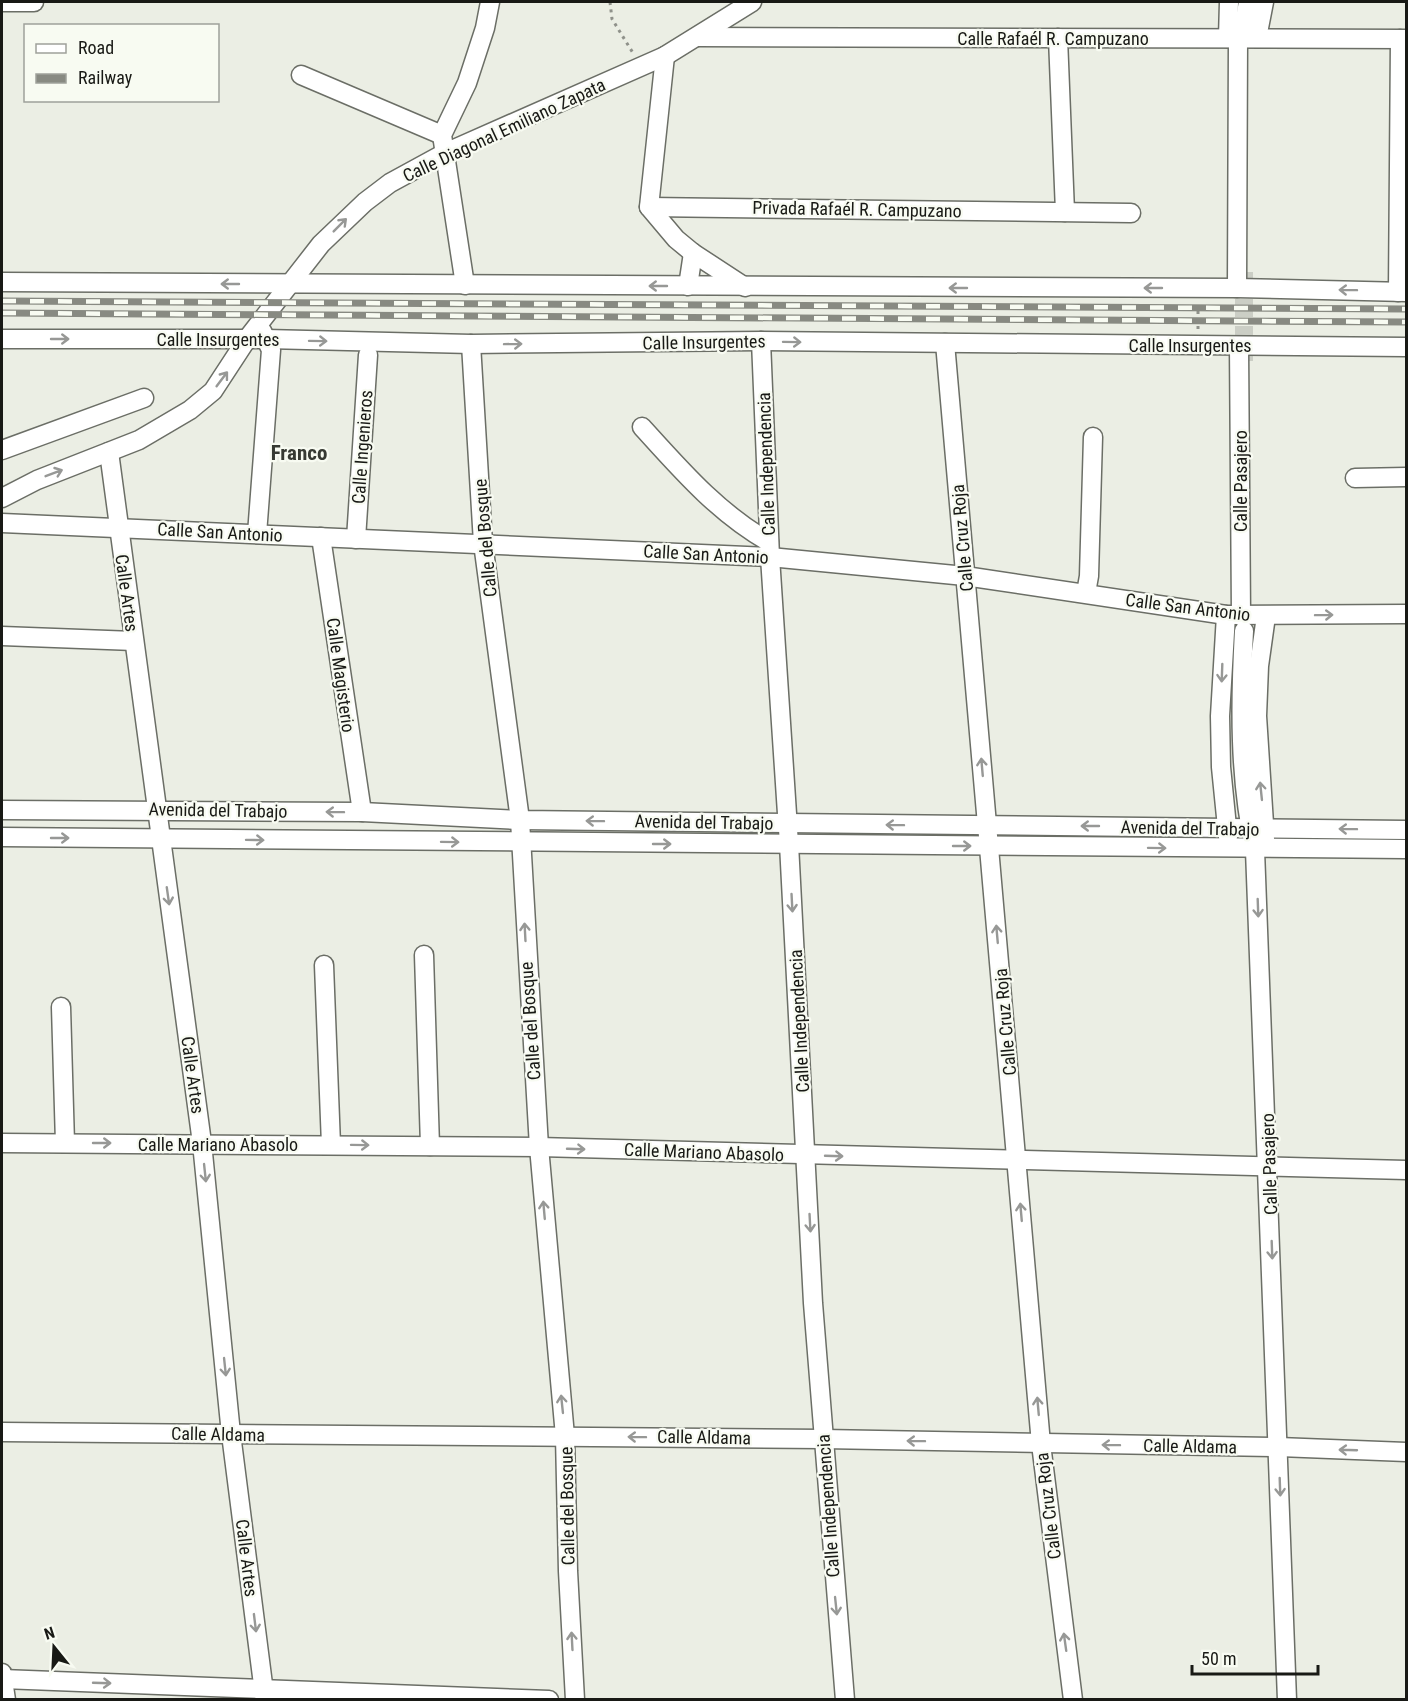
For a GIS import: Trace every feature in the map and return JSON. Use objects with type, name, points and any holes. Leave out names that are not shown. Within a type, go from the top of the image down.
[{"type":"street","points":[[2,2],[34,2]]},
{"type":"street","points":[[465,285],[443,144],[467,83],[485,28],[490,2]]},
{"type":"street","name":"Calle Diagonal Emiliano Zapata","points":[[2,498],[37,480],[166,427],[190,410],[213,391],[247,339],[266,338],[288,285],[321,244],[365,202],[416,167],[443,144],[641,67],[699,37],[753,2]]},
{"type":"street","points":[[1229,2],[1242,36]]},
{"type":"street","points":[[1237,288],[1242,36],[1248,2]]},
{"type":"street","points":[[1242,36],[1264,2]]},
{"type":"street","name":"Calle Rafaél R. Campuzano","points":[[699,37],[1242,36],[1403,39]]},
{"type":"street","points":[[1058,38],[1065,212]]},
{"type":"street","points":[[2,282],[1237,288],[1402,292],[1403,39]]},
{"type":"street","points":[[665,56],[649,207],[676,239],[745,287]]},
{"type":"street","points":[[301,75],[443,144]]},
{"type":"street","name":"Privada Rafaél R. Campuzano","points":[[649,207],[1131,213]]},
{"type":"street","points":[[688,286],[693,253]]},
{"type":"street","points":[[257,534],[266,338]]},
{"type":"street","name":"Calle Insurgentes","points":[[266,338],[471,344],[761,341],[1407,347]]},
{"type":"street","name":"Calle Insurgentes","points":[[2,339],[247,339]]},
{"type":"street","name":"Calle Independencia","points":[[761,341],[770,549],[823,1438],[845,1700]]},
{"type":"street","name":"Calle Cruz Roja","points":[[945,343],[1041,1444],[1073,1700]]},
{"type":"street","name":"Calle del Bosque","points":[[471,344],[483,543],[520,820],[539,1148],[565,1436],[568,1571],[575,1700]]},
{"type":"street","name":"Calle Pasajero","points":[[1239,346],[1237,620],[1240,707],[1260,850],[1287,1700]]},
{"type":"street","name":"Calle Ingenieros","points":[[356,539],[368,355]]},
{"type":"street","points":[[2,450],[144,398]]},
{"type":"street","points":[[642,427],[698,489],[770,549]]},
{"type":"street","points":[[1086,593],[1089,576],[1093,437]]},
{"type":"street","name":"Calle Artes","points":[[109,452],[202,1143],[231,1434],[264,1694]]},
{"type":"street","points":[[1355,478],[1407,477]]},
{"type":"street","name":"Calle San Antonio","points":[[2,523],[356,539],[770,549],[1086,593],[1237,620],[1266,616],[1407,614]]},
{"type":"street","name":"Calle Magisterio","points":[[321,537],[362,812]]},
{"type":"street","points":[[1258,828],[1257,716],[1259,666],[1266,616]]},
{"type":"street","points":[[1229,849],[1221,767],[1220,716],[1237,620]]},
{"type":"street","points":[[2,636],[134,641]]},
{"type":"street","name":"Avenida del Trabajo","points":[[2,810],[362,812],[520,820],[1407,830]]},
{"type":"street","name":"Avenida del Trabajo","points":[[2,837],[1260,850],[1407,849]]},
{"type":"street","points":[[424,955],[430,1146]]},
{"type":"street","points":[[324,965],[332,1145]]},
{"type":"street","points":[[61,1007],[65,1143]]},
{"type":"street","name":"Calle Mariano Abasolo","points":[[2,1143],[202,1143],[539,1148],[1017,1162],[1407,1170]]},
{"type":"street","name":"Calle Aldama","points":[[2,1431],[823,1438],[1279,1447],[1407,1452]]},
{"type":"street","points":[[6,1700],[2,1677],[264,1694],[549,1700]]},
{"type":"path","points":[[610,2],[612,20],[641,67]]},
{"type":"path","points":[[1198,299],[1198,346]]},
{"type":"tunnel","points":[[1244,272],[1244,361]]},
{"type":"railway","points":[[2,301],[1406,309]]},
{"type":"railway","points":[[2,313],[1406,322]]},
{"type":"district","name":"Franco","points":[[299,453]]}]
